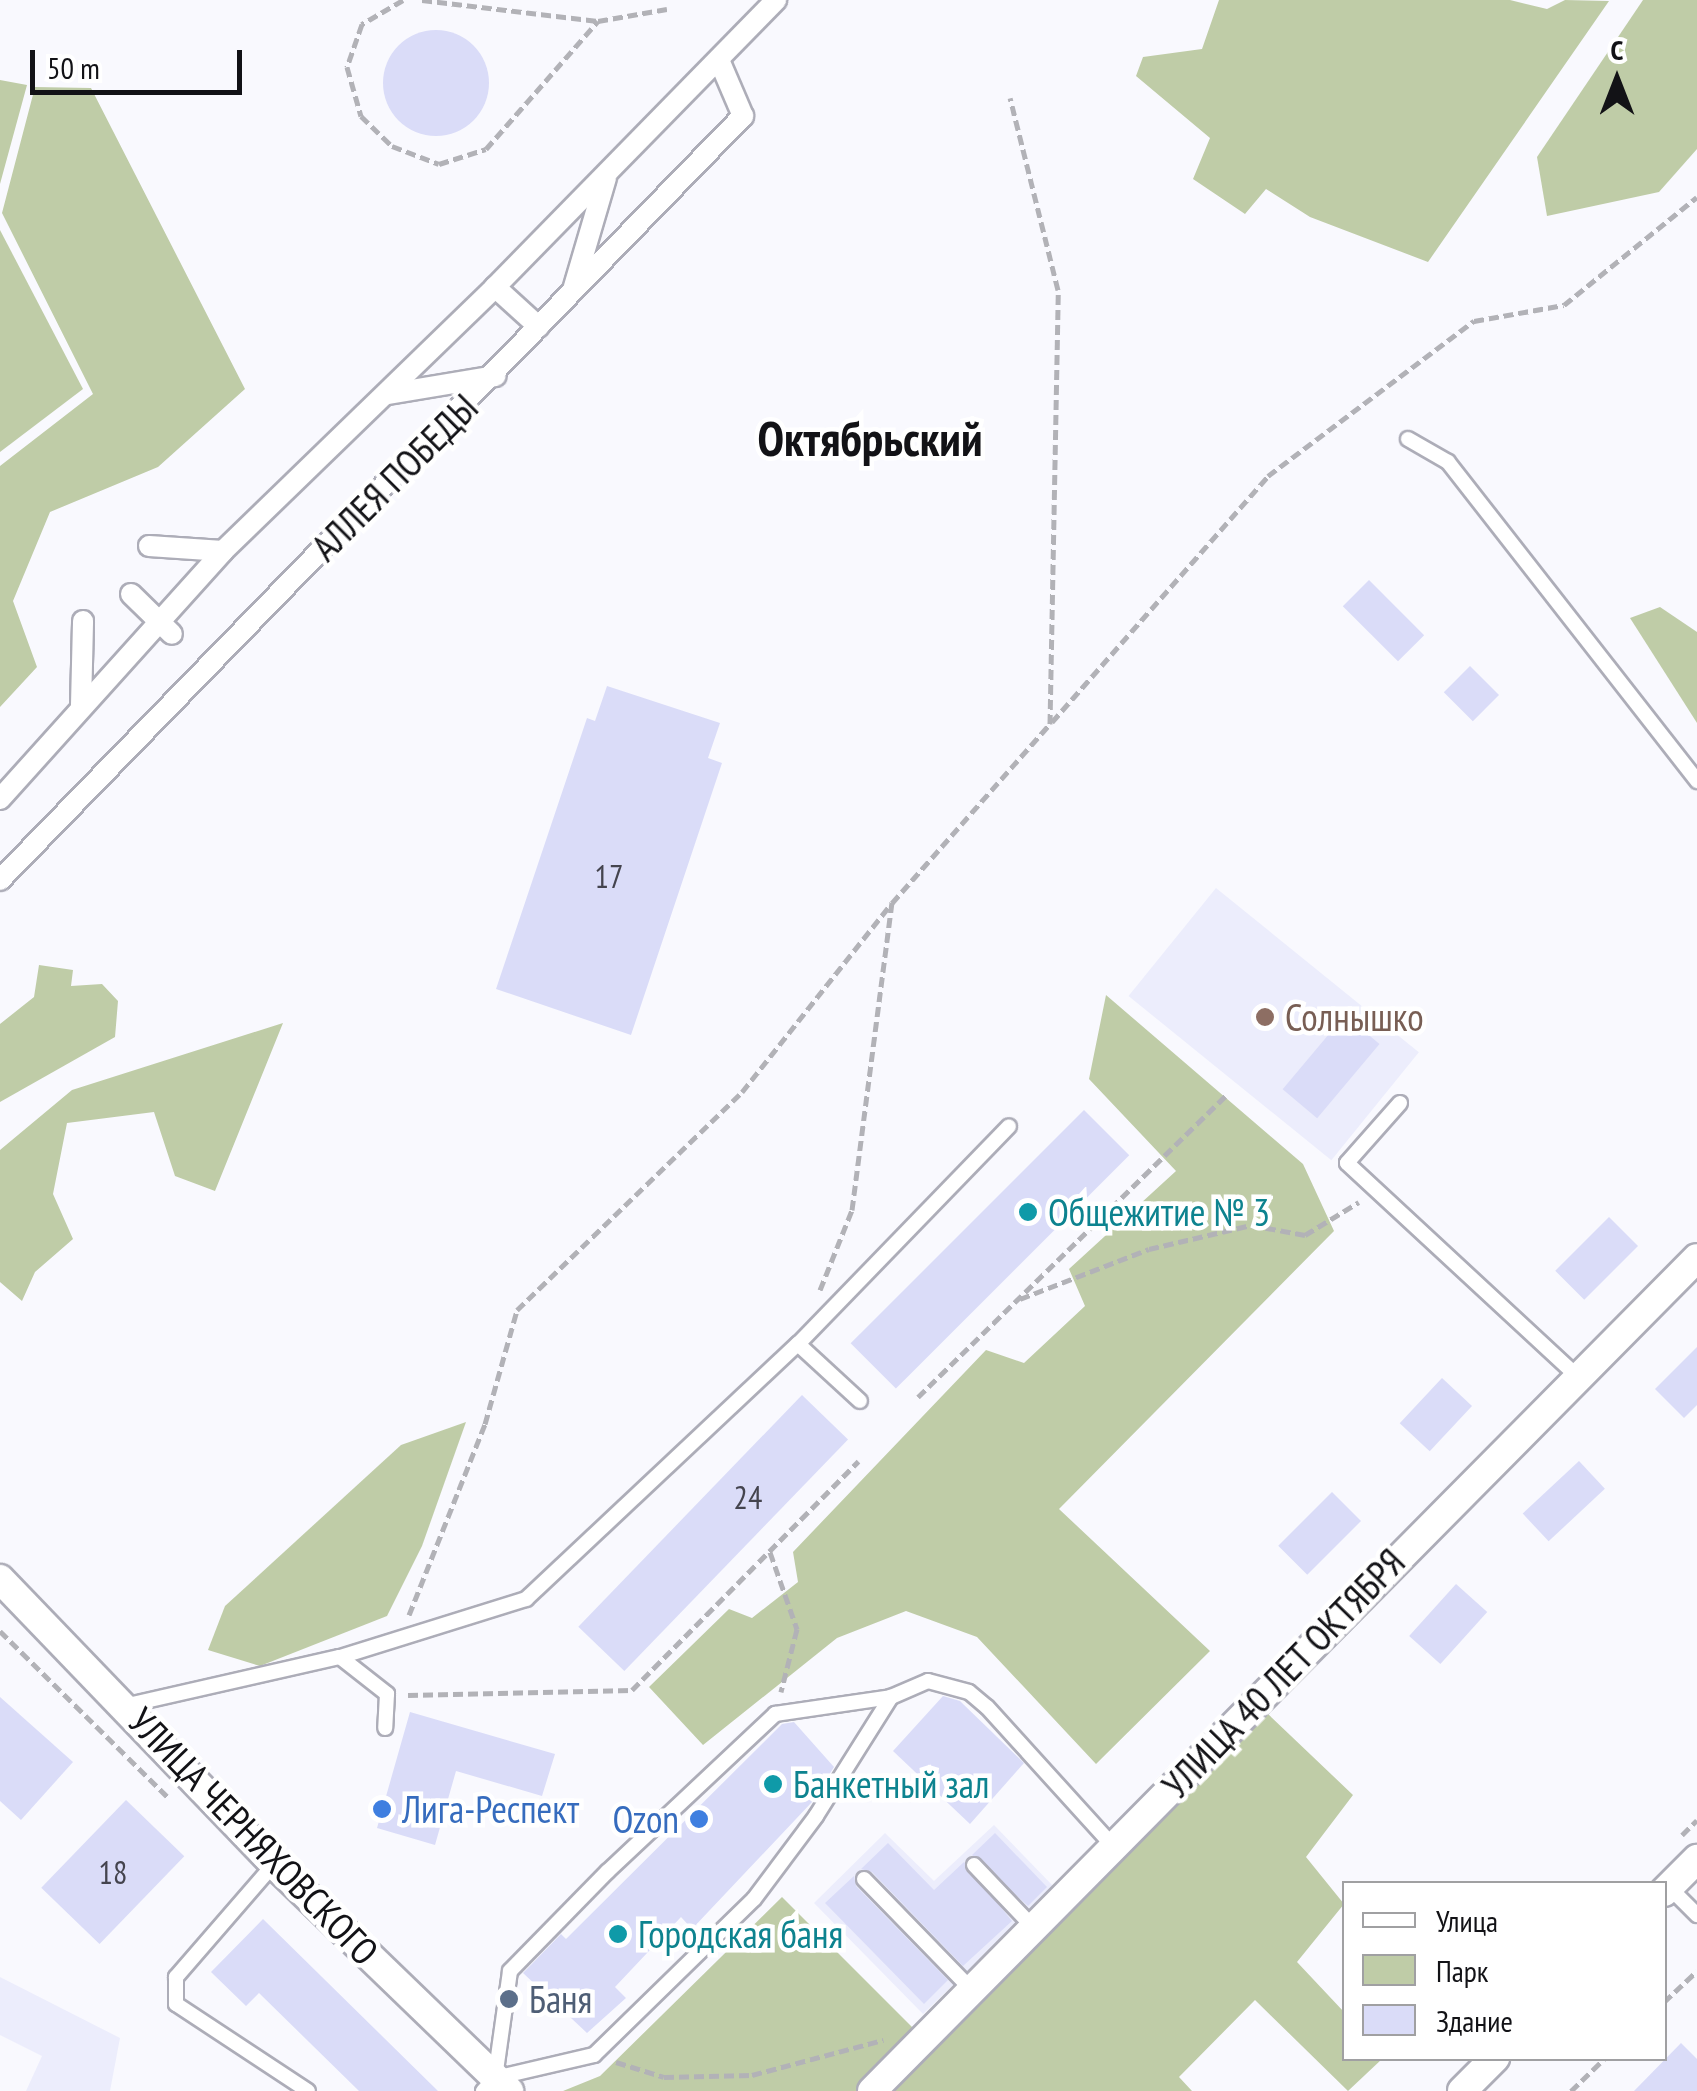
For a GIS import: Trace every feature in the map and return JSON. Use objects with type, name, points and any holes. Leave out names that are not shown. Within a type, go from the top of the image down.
[{"type":"street","points":[[0,798],[81,705],[165,628],[224,550],[388,394],[776,0]]},
{"type":"street","name":"АЛЛЕЯ ПОБЕДЫ","points":[[0,880],[495,376],[743,116],[719,60]]},
{"type":"street","points":[[571,296],[608,172]]},
{"type":"street","points":[[495,287],[538,327]]},
{"type":"street","points":[[388,394],[495,376]]},
{"type":"street","points":[[149,546],[224,550]]},
{"type":"street","points":[[130,594],[165,628]]},
{"type":"street","points":[[81,705],[84,621]]},
{"type":"street","name":"УЛИЦА 40 ЛЕТ ОКТЯБРЯ","points":[[872,2091],[1575,1374],[1697,1258]]},
{"type":"street","name":"УЛИЦА ЧЕРНЯХОВСКОГО","points":[[0,1579],[128,1705],[274,1864],[496,2087]]},
{"type":"street","points":[[1667,1889],[1697,1859]]},
{"type":"street","points":[[1462,2091],[1492,2061]]},
{"type":"lane","points":[[1408,439],[1448,462],[1697,781]]},
{"type":"lane","points":[[1400,1103],[1347,1162],[1575,1374]]},
{"type":"lane","points":[[128,1705],[340,1657],[526,1599],[798,1344],[1010,1126]]},
{"type":"lane","points":[[798,1344],[860,1401]]},
{"type":"lane","points":[[340,1657],[388,1694],[385,1728]]},
{"type":"lane","points":[[891,1696],[816,1816],[754,1898],[594,2055],[496,2087],[510,1970],[775,1714],[891,1696],[928,1680],[969,1692],[1114,1847]]},
{"type":"lane","points":[[274,1864],[176,1977],[176,2004],[308,2091]]},
{"type":"lane","points":[[974,1865],[1035,1929]]},
{"type":"lane","points":[[864,1879],[972,1990]]},
{"type":"lane","points":[[1667,1889],[1697,1916]]},
{"type":"path","points":[[403,0],[362,24],[347,67],[361,116],[392,146],[439,164],[486,149],[598,21]]},
{"type":"path","points":[[422,0],[598,21],[667,9]]},
{"type":"path","points":[[1010,98],[1058,290],[1050,724]]},
{"type":"path","points":[[406,1637],[412,1598],[485,1424],[517,1310],[742,1092],[892,903],[1268,476],[1474,321],[1564,305],[1697,197]]},
{"type":"path","points":[[818,1294],[852,1210],[892,903]]},
{"type":"path","points":[[918,1397],[1226,1096]]},
{"type":"path","points":[[1017,1300],[1149,1249],[1250,1225],[1305,1235],[1359,1202]]},
{"type":"path","points":[[388,1694],[632,1690],[859,1461]]},
{"type":"path","points":[[770,1552],[797,1629],[775,1714]]},
{"type":"path","points":[[0,1630],[172,1802]]},
{"type":"path","points":[[1667,1999],[1697,1971]]},
{"type":"path","points":[[594,2055],[664,2078],[752,2075],[938,2025]]},
{"type":"path","points":[[1571,2091],[1602,2061]]},
{"type":"shaded area","name":"Солнышко","points":[[1216,888],[1419,1052],[1331,1160],[1129,996]]},
{"type":"shaded area","points":[[994,1825],[1054,1887],[923,2014],[814,1903],[885,1833],[934,1881]]},
{"type":"shaded area","points":[[0,1977],[120,2038],[110,2091],[26,2091],[42,2056],[0,2035]]},
{"type":"green space","points":[[1219,0],[1510,0],[1547,9],[1565,0],[1609,1],[1428,262],[1310,217],[1266,189],[1245,214],[1193,179],[1210,138],[1136,76],[1143,57],[1202,49]]},
{"type":"green space","points":[[1643,0],[1697,0],[1697,149],[1659,192],[1547,216],[1537,157]]},
{"type":"green space","points":[[0,80],[27,85],[0,184]]},
{"type":"green space","points":[[35,87],[91,88],[245,389],[158,467],[50,512],[13,601],[37,667],[0,707],[0,466],[93,394],[2,213]]},
{"type":"green space","points":[[0,230],[83,389],[0,452]]},
{"type":"green space","points":[[1660,607],[1697,632],[1697,723],[1630,618]]},
{"type":"green space","points":[[39,965],[73,970],[71,986],[102,984],[118,1001],[115,1037],[0,1102],[0,1024],[34,997]]},
{"type":"green space","points":[[1106,995],[1303,1164],[1334,1231],[1059,1509],[1210,1651],[1096,1764],[977,1637],[906,1611],[837,1638],[703,1745],[649,1687],[729,1609],[752,1618],[798,1582],[793,1552],[986,1350],[1024,1363],[1085,1306],[1069,1269],[1176,1171],[1089,1079]]},
{"type":"green space","points":[[283,1023],[215,1191],[175,1176],[154,1112],[67,1123],[53,1194],[73,1239],[35,1272],[22,1301],[0,1282],[0,1150],[72,1090]]},
{"type":"green space","points":[[466,1422],[422,1546],[387,1616],[260,1666],[208,1650],[225,1606],[401,1445]]},
{"type":"green space","points":[[1268,1714],[1353,1795],[1306,1857],[1342,1906],[1297,1962],[1342,2010],[1342,2061],[1380,2061],[1348,2091],[1255,2000],[1179,2077],[1192,2091],[892,2091]]},
{"type":"green space","points":[[782,1897],[918,2033],[861,2091],[563,2091],[600,2076]]},
{"type":"building","points":[[436,30],[456,34],[473,46],[485,63],[489,83],[485,103],[473,120],[456,132],[436,136],[416,132],[399,120],[387,103],[383,83],[387,63],[399,46],[416,34]]},
{"type":"building","points":[[1369,580],[1424,635],[1398,661],[1343,606]]},
{"type":"building","points":[[1470,666],[1499,695],[1473,721],[1444,692]]},
{"type":"building","points":[[607,686],[720,723],[708,758],[722,763],[631,1035],[496,989],[587,718],[595,721]]},
{"type":"building","points":[[1345,1015],[1379,1044],[1317,1118],[1283,1089]]},
{"type":"building","name":"Общежитие № 3","points":[[1084,1110],[1129,1155],[896,1389],[851,1343]]},
{"type":"building","points":[[1609,1217],[1638,1246],[1584,1300],[1555,1271]]},
{"type":"building","points":[[1697,1347],[1697,1405],[1684,1418],[1655,1389]]},
{"type":"building","points":[[1442,1378],[1472,1406],[1430,1451],[1400,1423]]},
{"type":"building","points":[[802,1395],[848,1439],[624,1671],[578,1627]]},
{"type":"building","points":[[1579,1461],[1605,1489],[1549,1541],[1523,1514]]},
{"type":"building","points":[[1332,1492],[1361,1521],[1307,1575],[1278,1546]]},
{"type":"building","points":[[1456,1584],[1487,1612],[1440,1664],[1409,1636]]},
{"type":"building","points":[[943,1696],[960,1701],[1024,1763],[970,1824],[893,1751]]},
{"type":"building","points":[[0,1697],[73,1762],[21,1820],[0,1801]]},
{"type":"building","points":[[410,1712],[555,1754],[542,1796],[456,1771],[435,1845],[377,1828]]},
{"type":"building","points":[[794,1722],[834,1767],[812,1802],[692,1929],[681,1917],[615,1987],[626,1998],[587,2033],[523,1973],[561,1934],[566,1939],[782,1724]]},
{"type":"building","points":[[126,1800],[184,1856],[100,1944],[41,1888]]},
{"type":"building","points":[[995,1833],[1047,1887],[1028,1906],[972,1855]]},
{"type":"building","points":[[888,1843],[934,1890],[964,1862],[1012,1921],[963,1966],[872,1872],[861,1869]]},
{"type":"building","points":[[854,1876],[856,1886],[948,1980],[924,2004],[825,1903]]},
{"type":"building","points":[[263,1919],[438,2091],[359,2091],[259,1993],[246,2006],[211,1972]]},
{"type":"building","points":[[1681,2043],[1697,2059],[1697,2091],[1634,2091],[1667,2061]]},
{"type":"place","name":"Солнышко","points":[[1265,1017]]},
{"type":"place","name":"Общежитие № 3","points":[[1028,1212]]},
{"type":"place","name":"Банкетный зал","points":[[773,1784]]},
{"type":"place","name":"Лига-Респект","points":[[382,1809]]},
{"type":"place","name":"Ozon","points":[[699,1819]]},
{"type":"place","name":"Городская баня","points":[[618,1934]]},
{"type":"place","name":"Баня","points":[[509,1999]]},
{"type":"district","name":"Октябрьский","points":[[870,439]]}]
